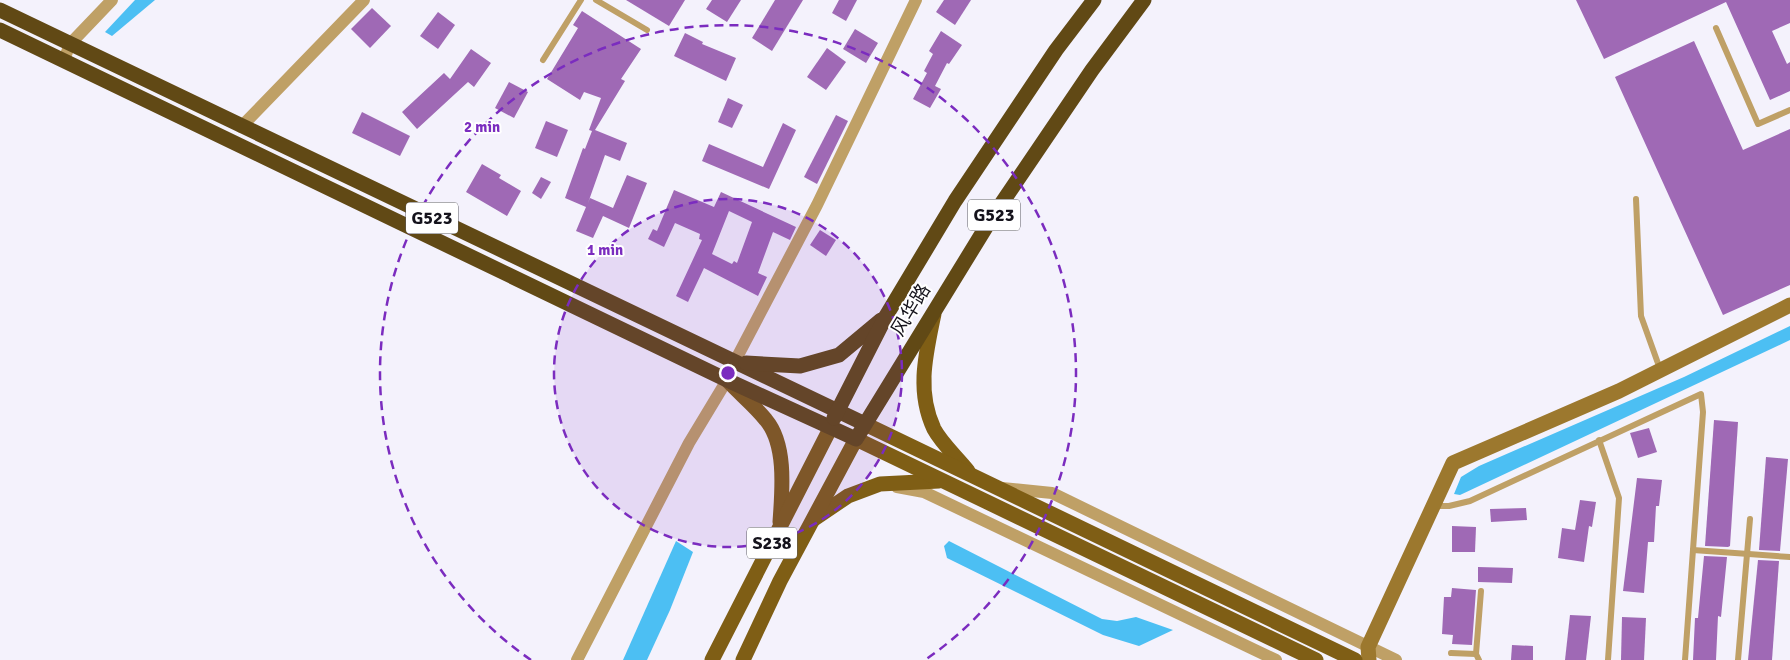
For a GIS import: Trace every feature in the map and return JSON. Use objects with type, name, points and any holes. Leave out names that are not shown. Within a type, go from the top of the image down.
[{"type":"highway","name":"风华路","points":[[831,426],[837,409],[886,316],[961,194],[1056,50],[1094,0]]},
{"type":"highway","name":"风华路","points":[[856,439],[991,219],[1076,94],[1144,0]]},
{"type":"highway","name":"G523","points":[[0,10],[734,363],[837,409],[865,424]]},
{"type":"highway","name":"G523","points":[[0,30],[727,380],[856,439]]},
{"type":"highway","points":[[734,363],[800,366],[839,355],[886,316]]},
{"type":"main road","points":[[936,307],[926,351],[923,396],[935,430],[971,474]]},
{"type":"main road","points":[[727,380],[768,421],[780,453],[783,485],[779,528]]},
{"type":"main road","points":[[865,424],[1355,660]]},
{"type":"main road","name":"风华路","points":[[712,660],[831,426]]},
{"type":"main road","points":[[856,439],[1316,660]]},
{"type":"main road","name":"风华路","points":[[743,660],[856,439]]},
{"type":"main road","points":[[813,520],[848,496],[880,484],[942,481]]},
{"type":"street","points":[[64,60],[70,44],[112,0]]},
{"type":"street","points":[[241,127],[364,0]]},
{"type":"street","points":[[734,363],[817,205],[916,0]]},
{"type":"street","points":[[1369,653],[1432,506],[1453,464],[1619,391],[1790,304]]},
{"type":"street","points":[[576,660],[689,443],[727,380]]},
{"type":"street","points":[[880,484],[924,492],[1276,660]]},
{"type":"street","points":[[998,488],[1052,492],[1369,653],[1396,660]]},
{"type":"lane","points":[[543,60],[581,0]]},
{"type":"lane","points":[[596,0],[647,30]]},
{"type":"lane","points":[[1716,28],[1758,124],[1790,110]]},
{"type":"lane","points":[[1636,199],[1641,316],[1661,370]]},
{"type":"lane","points":[[1432,506],[1449,506],[1470,501],[1701,394],[1702,412],[1685,660]]},
{"type":"lane","points":[[1599,440],[1619,498],[1608,660]]},
{"type":"lane","points":[[1738,660],[1750,519]]},
{"type":"lane","points":[[1693,550],[1790,557]]},
{"type":"lane","points":[[1451,653],[1477,657],[1481,591]]},
{"type":"water","points":[[135,0],[155,0],[112,36],[105,32]]},
{"type":"water","points":[[1790,326],[1790,340],[1460,495],[1454,494],[1461,477],[1479,466],[1684,377]]},
{"type":"water","points":[[676,541],[693,552],[670,610],[647,660],[623,660]]},
{"type":"water","points":[[949,541],[1102,619],[1117,621],[1136,617],[1173,630],[1139,646],[1103,635],[947,558],[944,546]]},
{"type":"building","points":[[626,0],[685,0],[669,26]]},
{"type":"building","points":[[712,0],[741,0],[727,22],[706,9]]},
{"type":"building","points":[[775,0],[803,0],[772,51],[752,38]]},
{"type":"building","points":[[839,0],[857,0],[846,21],[832,13]]},
{"type":"building","points":[[944,0],[971,0],[955,25],[936,12]]},
{"type":"building","points":[[1576,0],[1790,0],[1790,23],[1772,31],[1787,64],[1790,62],[1790,91],[1770,100],[1726,2],[1604,59]]},
{"type":"building","points":[[372,8],[391,26],[370,48],[351,29]]},
{"type":"building","points":[[582,11],[641,49],[621,79],[625,81],[595,130],[627,143],[620,161],[605,155],[588,203],[590,198],[613,208],[627,175],[647,183],[629,228],[603,216],[593,238],[576,231],[586,207],[565,198],[583,148],[585,149],[592,131],[589,130],[601,98],[584,92],[580,100],[547,79],[578,28],[573,25]]},
{"type":"building","points":[[438,12],[455,25],[438,49],[420,36]]},
{"type":"building","points":[[855,29],[878,43],[866,63],[843,49]]},
{"type":"building","points":[[941,31],[962,45],[949,64],[947,63],[935,86],[941,89],[930,108],[913,99],[927,73],[924,71],[933,54],[929,51]]},
{"type":"building","points":[[685,33],[703,42],[702,44],[736,58],[726,81],[674,56]]},
{"type":"building","points":[[1694,41],[1743,150],[1790,129],[1790,285],[1723,315],[1615,77]]},
{"type":"building","points":[[827,48],[846,62],[826,90],[807,77]]},
{"type":"building","points":[[471,49],[491,63],[474,87],[468,82],[417,129],[402,112],[444,73],[450,79]]},
{"type":"building","points":[[509,82],[528,92],[514,118],[495,108]]},
{"type":"building","points":[[728,98],[743,105],[732,128],[718,122]]},
{"type":"building","points":[[362,112],[410,136],[400,156],[352,133]]},
{"type":"building","points":[[836,115],[848,121],[817,184],[804,177]]},
{"type":"building","points":[[546,121],[568,130],[557,157],[535,148]]},
{"type":"building","points":[[783,123],[796,130],[769,189],[702,161],[709,144],[763,167]]},
{"type":"building","points":[[482,164],[501,175],[499,178],[521,191],[507,216],[466,192]]},
{"type":"building","points":[[541,177],[551,182],[541,199],[532,193]]},
{"type":"building","points":[[674,190],[714,207],[721,192],[796,227],[790,240],[773,232],[758,273],[767,277],[758,296],[704,268],[688,302],[676,296],[702,240],[699,239],[700,234],[675,223],[664,247],[648,239],[653,229],[657,231]],"holes":[[[729,211],[752,222],[737,263],[734,261],[732,264],[712,254]]]},
{"type":"building","points":[[820,230],[836,240],[826,256],[810,245]]},
{"type":"building","points":[[1714,420],[1738,422],[1730,546],[1728,547],[1705,546]]},
{"type":"building","points":[[1649,428],[1657,452],[1638,458],[1630,433]]},
{"type":"building","points":[[1766,457],[1788,459],[1780,551],[1759,550]]},
{"type":"building","points":[[1637,478],[1662,480],[1659,506],[1656,506],[1654,542],[1648,542],[1644,593],[1623,591]]},
{"type":"building","points":[[1580,500],[1596,502],[1592,527],[1589,526],[1584,562],[1558,558],[1562,528],[1575,530]]},
{"type":"building","points":[[1526,508],[1527,520],[1491,522],[1490,509]]},
{"type":"building","points":[[1452,526],[1476,527],[1475,552],[1452,552]]},
{"type":"building","points":[[1704,556],[1727,557],[1721,617],[1718,616],[1716,660],[1693,660],[1695,618],[1698,618]]},
{"type":"building","points":[[1758,560],[1779,561],[1772,660],[1748,660]]},
{"type":"building","points":[[1478,567],[1513,568],[1512,583],[1478,582]]},
{"type":"building","points":[[1452,588],[1476,590],[1472,645],[1452,644],[1453,635],[1442,634],[1444,597],[1451,597]]},
{"type":"building","points":[[1570,615],[1591,616],[1586,660],[1565,660]]},
{"type":"building","points":[[1622,617],[1646,618],[1644,660],[1621,660]]},
{"type":"building","points":[[1512,645],[1533,646],[1533,660],[1511,660]]}]
